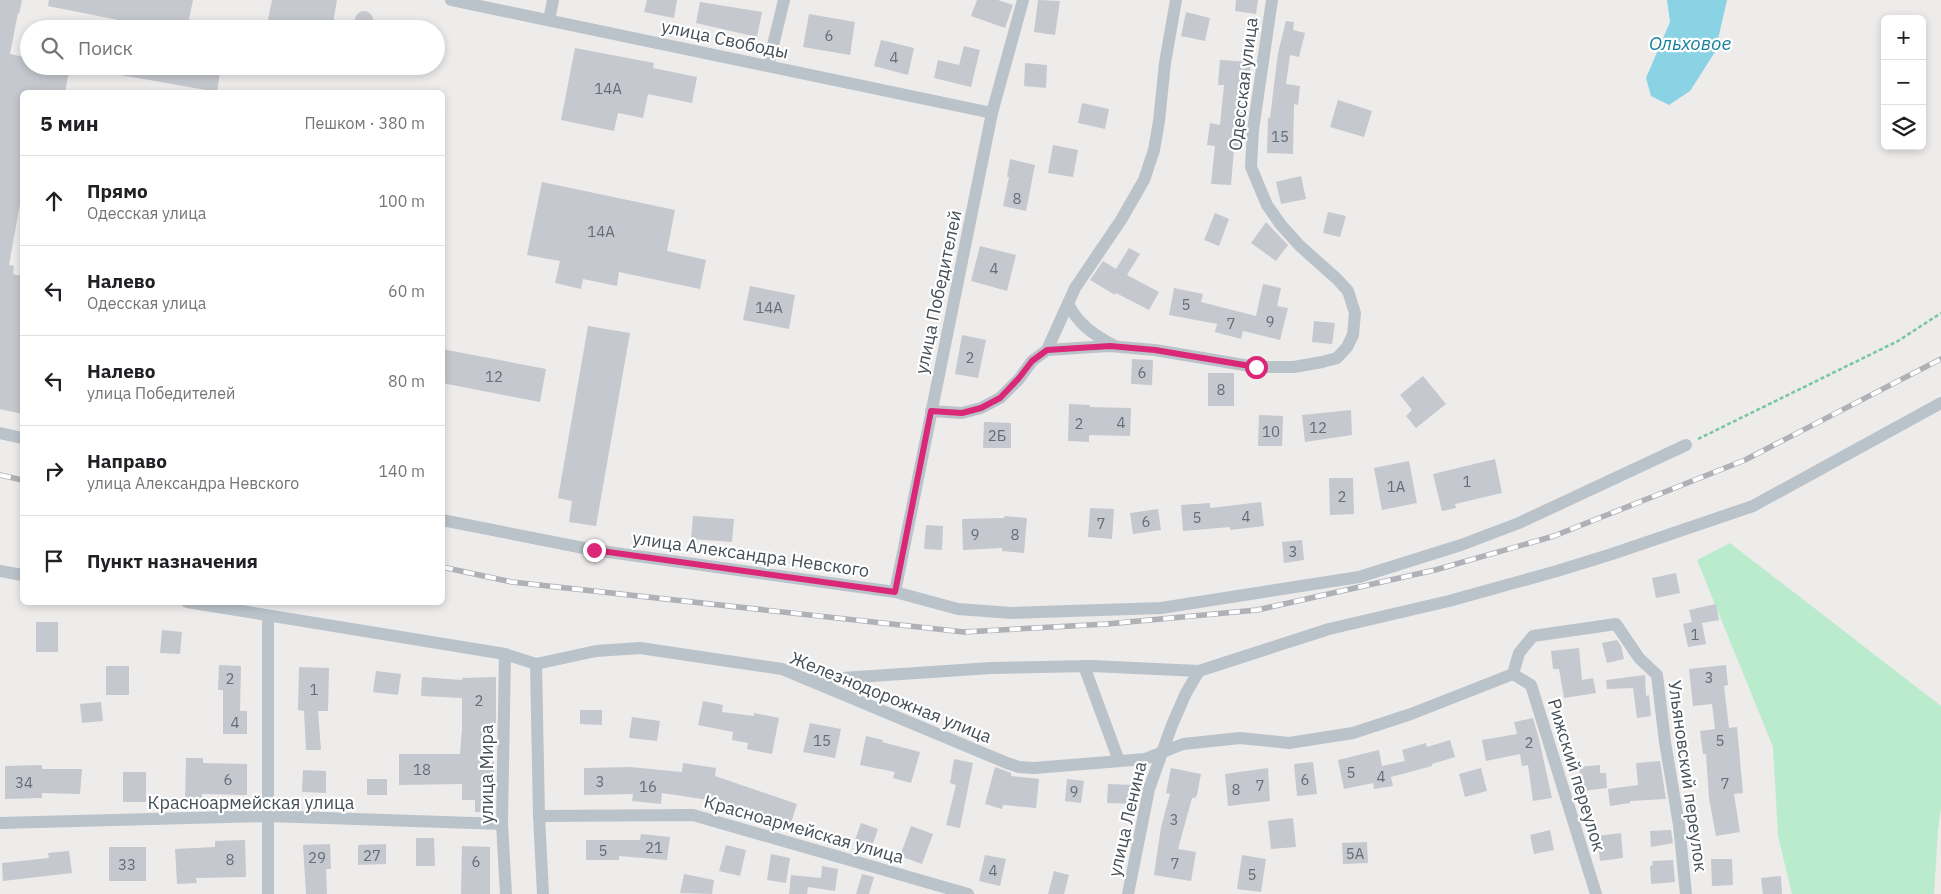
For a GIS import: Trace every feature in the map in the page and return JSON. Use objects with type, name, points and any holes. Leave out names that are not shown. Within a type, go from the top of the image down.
[{"type":"street","name":"улица Свободы","points":[[451,0],[992,113]]},
{"type":"street","points":[[549,20],[553,0]]},
{"type":"street","points":[[768,66],[784,0]]},
{"type":"street","name":"улица Победителей","points":[[895,592],[992,113],[1023,0]]},
{"type":"street","points":[[931,411],[962,413],[981,408],[1000,398],[1032,361],[1047,350],[1075,288],[1121,220],[1144,180],[1156,140],[1165,63],[1176,0]]},
{"type":"street","name":"Одесская улица","points":[[1047,350],[1117,347],[1155,350],[1256,367],[1294,367],[1337,358],[1347,347],[1353,335],[1356,313],[1348,291],[1280,225],[1267,205],[1251,167],[1252,130],[1272,0]]},
{"type":"street","name":"Одесская улица","points":[[1068,304],[1074,316],[1084,327],[1094,335],[1117,347]]},
{"type":"street","points":[[809,680],[991,668],[1084,666],[1198,671],[1329,629],[1450,601],[1557,571],[1753,506],[1941,403]]},
{"type":"street","points":[[0,434],[20,438]]},
{"type":"street","name":"улица Александра Невского","points":[[445,521],[594,550],[895,592],[958,610],[1012,613],[1161,608],[1359,577],[1461,545],[1519,523],[1686,444]]},
{"type":"street","points":[[0,571],[20,575]]},
{"type":"street","name":"Железнодорожная улица","points":[[204,605],[504,654],[536,664],[596,651],[640,648],[782,669],[987,755],[1019,767],[1034,768],[1145,759],[1183,744],[1240,738],[1289,743],[1353,733],[1411,714],[1513,674]]},
{"type":"street","points":[[268,616],[268,894]]},
{"type":"street","name":"Ульяновский переулок","points":[[1513,674],[1519,653],[1533,636],[1616,624],[1639,658],[1657,675],[1665,742],[1679,825],[1686,894]]},
{"type":"street","name":"улица Мира","points":[[504,654],[502,824],[506,894]]},
{"type":"street","points":[[536,664],[539,816],[543,894]]},
{"type":"street","points":[[1084,666],[1119,761]]},
{"type":"street","name":"улица Ленина","points":[[1128,894],[1149,789],[1186,693],[1198,671]]},
{"type":"street","name":"Рижский переулок","points":[[1513,674],[1531,685],[1596,894]]},
{"type":"street","name":"Красноармейская улица","points":[[539,816],[693,815],[968,894]]},
{"type":"street","name":"Красноармейская улица","points":[[0,823],[268,816],[502,824]]},
{"type":"path","points":[[1686,444],[1898,341],[1941,313]]},
{"type":"green space","points":[[1730,543],[1941,706],[1941,808],[1934,894],[1792,894],[1778,836],[1773,747],[1697,560]]},
{"type":"water","name":"Ольховое","points":[[1667,0],[1727,0],[1715,52],[1690,91],[1669,105],[1651,96],[1646,78],[1670,22]]},
{"type":"building","points":[[0,0],[22,0],[10,54],[20,56],[20,75],[68,75],[65,90],[20,90],[20,204],[9,265],[14,266],[13,274],[20,276],[20,414],[0,409]]},
{"type":"building","points":[[49,0],[193,0],[189,20],[118,20],[48,6]]},
{"type":"building","points":[[272,0],[337,0],[334,20],[268,20]]},
{"type":"building","points":[[647,0],[677,0],[674,18],[644,12]]},
{"type":"building","points":[[977,0],[998,0],[1013,5],[1005,28],[971,16]]},
{"type":"building","points":[[1038,0],[1060,1],[1055,35],[1034,32]]},
{"type":"building","points":[[1236,0],[1258,0],[1256,14],[1235,11]]},
{"type":"building","points":[[700,2],[762,12],[757,37],[696,23]]},
{"type":"building","points":[[360,11],[368,11],[373,16],[373,20],[355,20],[355,16]]},
{"type":"building","points":[[1186,12],[1210,18],[1205,41],[1181,36]]},
{"type":"building","points":[[809,14],[855,22],[850,55],[803,47]]},
{"type":"building","points":[[1286,21],[1294,22],[1293,30],[1305,33],[1299,57],[1290,55],[1286,84],[1300,86],[1298,105],[1294,104],[1293,154],[1267,153],[1268,118],[1270,118],[1278,53]]},
{"type":"building","points":[[881,40],[914,48],[908,75],[874,66]]},
{"type":"building","points":[[964,46],[980,50],[971,87],[934,78],[938,60],[959,65]]},
{"type":"building","points":[[575,48],[654,63],[653,68],[697,77],[692,103],[648,94],[643,118],[618,113],[614,131],[561,120]]},
{"type":"building","points":[[1220,60],[1251,62],[1240,150],[1234,149],[1231,185],[1211,184],[1215,146],[1207,145],[1210,123],[1220,125],[1224,85],[1218,85]]},
{"type":"building","points":[[1025,63],[1047,65],[1046,88],[1024,86]]},
{"type":"building","points":[[121,75],[220,75],[217,90],[206,90]]},
{"type":"building","points":[[1338,100],[1372,111],[1364,137],[1330,127]]},
{"type":"building","points":[[1082,103],[1109,109],[1105,129],[1078,123]]},
{"type":"building","points":[[1053,145],[1078,150],[1073,177],[1048,173]]},
{"type":"building","points":[[1010,159],[1035,165],[1026,211],[1003,206],[1009,177],[1007,177]]},
{"type":"building","points":[[1301,176],[1306,199],[1281,204],[1276,182]]},
{"type":"building","points":[[542,182],[675,210],[667,251],[706,260],[700,289],[619,272],[617,286],[583,279],[581,289],[555,283],[560,261],[527,255]]},
{"type":"building","points":[[1328,212],[1346,216],[1340,237],[1323,233]]},
{"type":"building","points":[[1215,213],[1229,219],[1219,246],[1204,240]]},
{"type":"building","points":[[1266,222],[1288,245],[1276,261],[1251,243]]},
{"type":"building","points":[[980,246],[1016,255],[1007,291],[971,281]]},
{"type":"building","points":[[1129,248],[1140,254],[1127,275],[1159,292],[1149,310],[1116,293],[1115,295],[1090,280],[1103,261],[1116,269]]},
{"type":"building","points":[[1263,284],[1281,288],[1277,306],[1288,308],[1280,340],[1243,331],[1241,339],[1215,332],[1217,324],[1169,315],[1174,288],[1203,294],[1201,302],[1256,316]]},
{"type":"building","points":[[750,286],[795,295],[789,329],[743,320]]},
{"type":"building","points":[[1314,321],[1335,323],[1332,344],[1312,342]]},
{"type":"building","points":[[588,326],[630,333],[596,526],[569,522],[572,501],[558,498]]},
{"type":"building","points":[[962,335],[986,340],[978,378],[955,374]]},
{"type":"building","points":[[445,350],[546,369],[540,402],[445,384]]},
{"type":"building","points":[[1132,359],[1153,360],[1152,385],[1131,384]]},
{"type":"building","points":[[1208,373],[1234,373],[1234,406],[1208,406]]},
{"type":"building","points":[[1423,376],[1446,404],[1416,428],[1406,416],[1412,410],[1400,395]]},
{"type":"building","points":[[1069,404],[1090,405],[1090,407],[1131,408],[1130,436],[1089,435],[1089,442],[1068,441]]},
{"type":"building","points":[[1351,410],[1352,435],[1305,442],[1302,415]]},
{"type":"building","points":[[1259,415],[1283,416],[1282,446],[1258,446]]},
{"type":"building","points":[[984,422],[1011,423],[1011,448],[983,448]]},
{"type":"building","points":[[1495,459],[1502,493],[1455,504],[1456,508],[1442,511],[1433,474]]},
{"type":"building","points":[[1409,461],[1417,503],[1382,510],[1374,468]]},
{"type":"building","points":[[1329,478],[1353,478],[1354,514],[1330,515]]},
{"type":"building","points":[[1261,502],[1264,526],[1230,530],[1230,527],[1183,531],[1181,505],[1210,503],[1210,508]]},
{"type":"building","points":[[1090,508],[1114,509],[1112,539],[1088,537]]},
{"type":"building","points":[[1158,509],[1161,530],[1133,534],[1130,513]]},
{"type":"building","points":[[693,516],[734,519],[732,542],[691,539]]},
{"type":"building","points":[[1005,516],[1027,518],[1024,553],[1002,551],[1002,548],[963,550],[962,519],[1004,518]]},
{"type":"building","points":[[926,525],[943,526],[942,550],[924,549]]},
{"type":"building","points":[[1302,540],[1304,560],[1284,563],[1282,542]]},
{"type":"building","points":[[1676,573],[1680,593],[1656,598],[1652,578]]},
{"type":"building","points":[[1716,604],[1719,620],[1702,623],[1706,644],[1688,647],[1683,624],[1692,622],[1689,610]]},
{"type":"building","points":[[36,622],[58,622],[58,652],[36,652]]},
{"type":"building","points":[[162,630],[182,632],[180,654],[160,653]]},
{"type":"building","points":[[1617,640],[1621,646],[1624,659],[1607,663],[1602,643]]},
{"type":"building","points":[[1579,648],[1582,680],[1593,678],[1596,693],[1564,698],[1559,669],[1553,669],[1551,651]]},
{"type":"building","points":[[219,665],[241,666],[240,711],[247,711],[247,734],[223,734],[223,690],[218,690]]},
{"type":"building","points":[[1726,665],[1728,685],[1724,686],[1729,728],[1737,727],[1743,793],[1734,794],[1740,832],[1716,836],[1709,798],[1706,754],[1703,754],[1700,731],[1715,729],[1712,704],[1693,706],[1689,669]]},
{"type":"building","points":[[106,666],[129,666],[129,695],[106,695]]},
{"type":"building","points":[[299,667],[329,668],[328,711],[318,711],[321,750],[306,750],[304,711],[298,710]]},
{"type":"building","points":[[376,671],[401,674],[398,695],[373,692]]},
{"type":"building","points":[[1645,675],[1646,696],[1649,695],[1651,716],[1637,718],[1633,688],[1607,689],[1606,680]]},
{"type":"building","points":[[422,677],[462,680],[462,678],[496,677],[496,723],[492,723],[490,762],[494,762],[494,799],[489,799],[489,812],[475,812],[475,800],[462,800],[462,784],[399,785],[399,754],[460,754],[462,698],[421,696]]},
{"type":"building","points":[[703,701],[723,705],[722,712],[754,716],[754,713],[779,718],[772,754],[747,749],[748,743],[732,740],[733,732],[698,725]]},
{"type":"building","points":[[101,702],[103,721],[82,723],[80,704]]},
{"type":"building","points":[[580,710],[602,710],[602,725],[580,724]]},
{"type":"building","points":[[632,717],[660,721],[657,741],[629,738]]},
{"type":"building","points":[[1533,718],[1552,798],[1533,801],[1528,765],[1522,766],[1520,754],[1486,761],[1482,740],[1517,734],[1514,722]]},
{"type":"building","points":[[810,723],[841,729],[835,758],[803,752]]},
{"type":"building","points":[[866,736],[920,752],[911,783],[893,778],[895,772],[860,765]]},
{"type":"building","points":[[1450,740],[1455,757],[1432,764],[1432,766],[1391,777],[1393,786],[1374,789],[1373,783],[1344,789],[1338,760],[1379,750],[1382,766],[1405,761],[1402,750],[1426,743],[1427,747]]},
{"type":"building","points":[[186,758],[203,758],[203,763],[247,764],[247,795],[202,794],[202,805],[185,804]]},
{"type":"building","points":[[954,759],[973,763],[960,828],[946,825],[956,785],[950,783]]},
{"type":"building","points":[[1660,761],[1666,799],[1630,801],[1630,803],[1610,806],[1608,789],[1638,785],[1636,763]]},
{"type":"building","points":[[1313,762],[1317,794],[1297,796],[1294,764]]},
{"type":"building","points":[[683,763],[716,768],[715,776],[797,804],[790,826],[722,802],[662,793],[661,804],[632,801],[633,794],[584,795],[584,768],[630,767],[682,772]]},
{"type":"building","points":[[42,765],[42,769],[82,769],[80,794],[42,793],[42,798],[5,799],[5,766]]},
{"type":"building","points":[[1600,765],[1600,773],[1606,773],[1607,788],[1582,791],[1579,767]]},
{"type":"building","points":[[995,767],[1011,773],[1011,776],[1039,779],[1036,808],[1003,805],[1002,809],[985,804]]},
{"type":"building","points":[[1171,768],[1201,774],[1197,795],[1195,798],[1192,798],[1178,849],[1196,852],[1191,881],[1154,875],[1161,827],[1170,794],[1166,793]]},
{"type":"building","points":[[1268,768],[1270,801],[1228,806],[1225,774]]},
{"type":"building","points":[[1481,768],[1487,791],[1465,797],[1459,774]]},
{"type":"building","points":[[303,770],[326,771],[326,793],[302,792]]},
{"type":"building","points":[[123,772],[146,772],[146,802],[123,802]]},
{"type":"building","points":[[367,779],[387,779],[387,795],[367,795]]},
{"type":"building","points":[[1067,779],[1084,781],[1081,803],[1065,801]]},
{"type":"building","points":[[1108,784],[1134,785],[1134,804],[1107,803]]},
{"type":"building","points":[[1293,818],[1296,847],[1271,849],[1268,821]]},
{"type":"building","points":[[861,823],[878,829],[871,849],[854,843]]},
{"type":"building","points":[[911,826],[933,834],[922,864],[900,856]]},
{"type":"building","points":[[1550,830],[1554,850],[1534,854],[1530,835]]},
{"type":"building","points":[[1671,830],[1673,843],[1651,847],[1650,831]]},
{"type":"building","points":[[1621,833],[1623,858],[1600,861],[1597,836]]},
{"type":"building","points":[[641,834],[670,837],[667,860],[619,856],[619,860],[586,860],[586,840],[640,840]]},
{"type":"building","points":[[416,838],[434,838],[435,866],[416,866]]},
{"type":"building","points":[[245,840],[246,877],[196,878],[197,883],[177,884],[175,849],[215,847],[215,841]]},
{"type":"building","points":[[1367,842],[1368,863],[1343,864],[1342,843]]},
{"type":"building","points":[[330,844],[331,869],[326,869],[327,894],[306,894],[303,845]]},
{"type":"building","points":[[386,844],[386,864],[358,865],[358,845]]},
{"type":"building","points":[[726,845],[746,850],[740,876],[719,871]]},
{"type":"building","points":[[462,846],[490,847],[490,894],[461,894]]},
{"type":"building","points":[[109,847],[146,847],[146,881],[109,881]]},
{"type":"building","points":[[69,851],[72,873],[3,881],[2,863],[49,858],[48,853]]},
{"type":"building","points":[[771,854],[790,858],[786,883],[767,880]]},
{"type":"building","points":[[985,855],[1006,859],[1000,886],[979,881]]},
{"type":"building","points":[[1242,855],[1266,859],[1261,892],[1237,889]]},
{"type":"building","points":[[1711,859],[1732,859],[1733,885],[1712,886]]},
{"type":"building","points":[[1673,860],[1675,882],[1651,884],[1650,866],[1653,865],[1652,861]]},
{"type":"building","points":[[822,866],[838,869],[835,891],[808,887],[807,894],[789,894],[791,875],[821,878]]},
{"type":"building","points":[[1054,871],[1069,875],[1064,894],[1048,894]]},
{"type":"building","points":[[684,874],[714,880],[712,894],[680,893]]},
{"type":"building","points":[[862,874],[874,877],[869,894],[856,894]]},
{"type":"building","points":[[1781,876],[1782,894],[1763,894],[1761,878]]},
{"type":"railway","points":[[445,568],[512,582],[964,632],[1107,624],[1257,610],[1435,570],[1554,536],[1745,460],[1941,359]]},
{"type":"railway","points":[[0,475],[20,480]]},
{"type":"route","points":[[594,550],[895,592],[931,411],[962,413],[981,408],[1000,398],[1032,361],[1047,350],[1110,346],[1155,350],[1256,367]]}]
